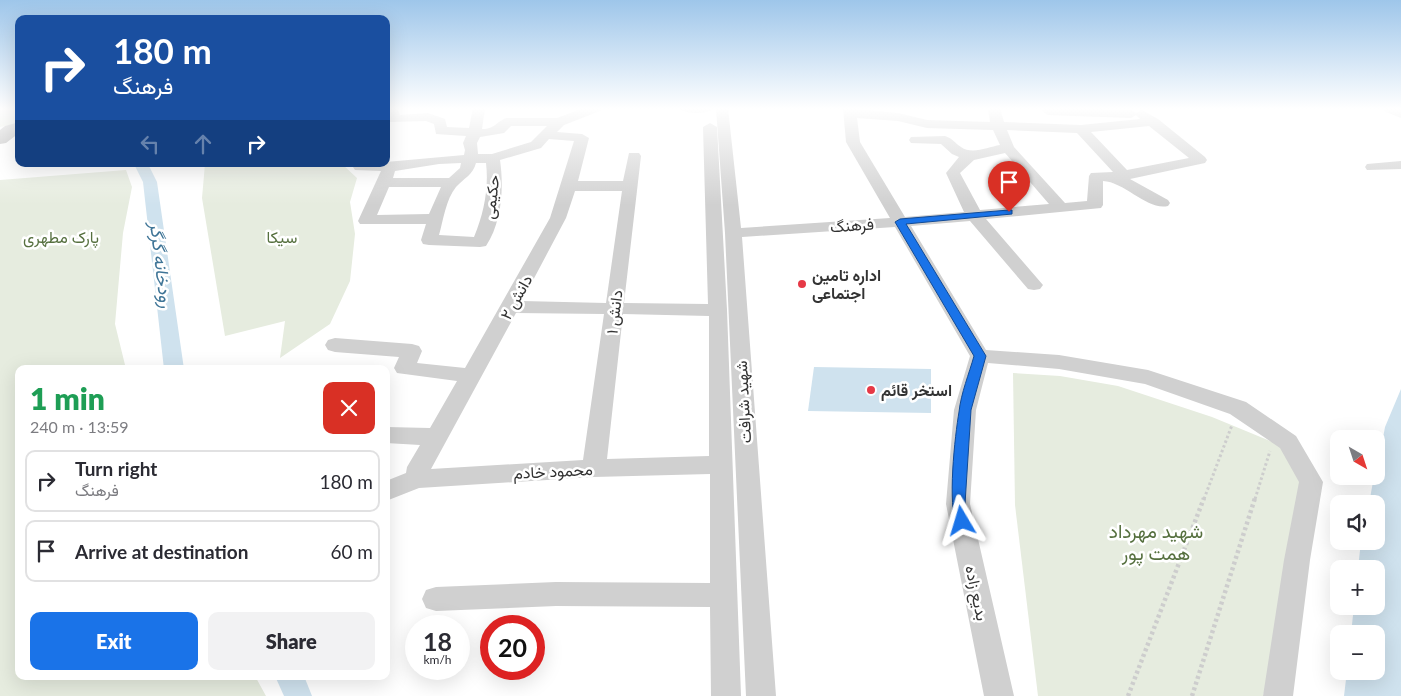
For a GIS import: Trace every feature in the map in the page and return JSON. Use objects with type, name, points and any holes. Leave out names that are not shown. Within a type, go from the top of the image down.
[{"type":"street","points":[[395,166],[389,168],[366,221],[399,218],[436,219],[442,199],[452,182],[466,170],[472,150],[471,140]]},
{"type":"street","points":[[390,166],[439,160],[493,158],[536,145],[540,140]]},
{"type":"street","name":"دانش ۲","points":[[417,479],[419,467],[510,308],[558,218],[581,140]]},
{"type":"street","name":"شهید شرافت","points":[[710,140],[718,310],[726,696]]},
{"type":"street","name":"شهید شرافت","points":[[725,140],[733,233],[760,696]]},
{"type":"street","points":[[853,140],[980,356],[1059,362],[1148,377],[1238,408],[1288,442],[1311,482],[1297,560],[1278,696]]},
{"type":"street","points":[[945,140],[957,152],[968,156]]},
{"type":"street","points":[[1005,140],[1008,148],[1061,208]]},
{"type":"street","points":[[1090,140],[1119,176],[1162,203]]},
{"type":"street","points":[[1119,176],[1200,160],[1175,140]]},
{"type":"street","points":[[1008,148],[968,156],[958,164],[953,173],[974,215],[1034,285]]},
{"type":"street","name":"دانش ۱","points":[[594,468],[634,156]]},
{"type":"street","name":"حکیمی","points":[[436,219],[429,240],[480,242],[491,219],[495,168],[493,158]]},
{"type":"street","points":[[1372,167],[1401,165]]},
{"type":"street","name":"فرهنگ","points":[[733,233],[900,222],[1095,205],[1096,176],[1119,176]]},
{"type":"street","points":[[384,183],[452,182]]},
{"type":"street","points":[[569,186],[629,186]]},
{"type":"street","points":[[510,308],[718,310]]},
{"type":"street","points":[[335,345],[412,351],[404,368],[471,376]]},
{"type":"street","name":"بدیع زاده","points":[[980,356],[965,410],[958,504],[999,696]]},
{"type":"street","points":[[390,435],[436,437]]},
{"type":"street","name":"محمود خادم","points":[[390,489],[417,479],[594,468],[721,464]]},
{"type":"street","points":[[724,564],[753,564]]},
{"type":"street","points":[[436,599],[556,594],[725,595]]},
{"type":"path","points":[[1128,696],[1238,408]]},
{"type":"path","points":[[1192,696],[1213,635],[1275,433]]},
{"type":"green space","name":"سیکا","points":[[205,167],[345,167],[357,178],[350,202],[355,234],[350,281],[330,324],[280,358],[285,321],[225,336],[202,198]]},
{"type":"green space","name":"پارک مطهری","points":[[126,170],[132,187],[123,233],[115,324],[125,365],[15,365],[15,680],[257,680],[266,696],[0,696],[0,180]]},
{"type":"green space","name":"شهید مهرداد همت پور","points":[[1013,373],[1060,376],[1118,386],[1212,417],[1282,446],[1304,479],[1273,659],[1263,696],[1038,696],[1015,505]]},
{"type":"water","name":"استخر قائم","points":[[814,367],[931,369],[931,413],[808,411]]},
{"type":"water","points":[[1401,389],[1401,696],[1344,696],[1346,680],[1385,680],[1385,625],[1352,625],[1353,615],[1385,615],[1385,560],[1359,560],[1360,550],[1385,550],[1385,495],[1371,495],[1372,485],[1385,485],[1385,427]]},
{"type":"waterway","name":"رودخانه گرگر","points":[[142,167],[150,182],[173,365]]},
{"type":"waterway","name":"رودخانه گرگر","points":[[291,680],[298,696]]},
{"type":"place","name":"اداره تامین اجتماعی","points":[[802,284]]},
{"type":"place","name":"استخر قائم","points":[[871,390]]},
{"type":"route","points":[[962,521],[958,504],[965,410],[980,356],[900,222],[1009,212]]}]
